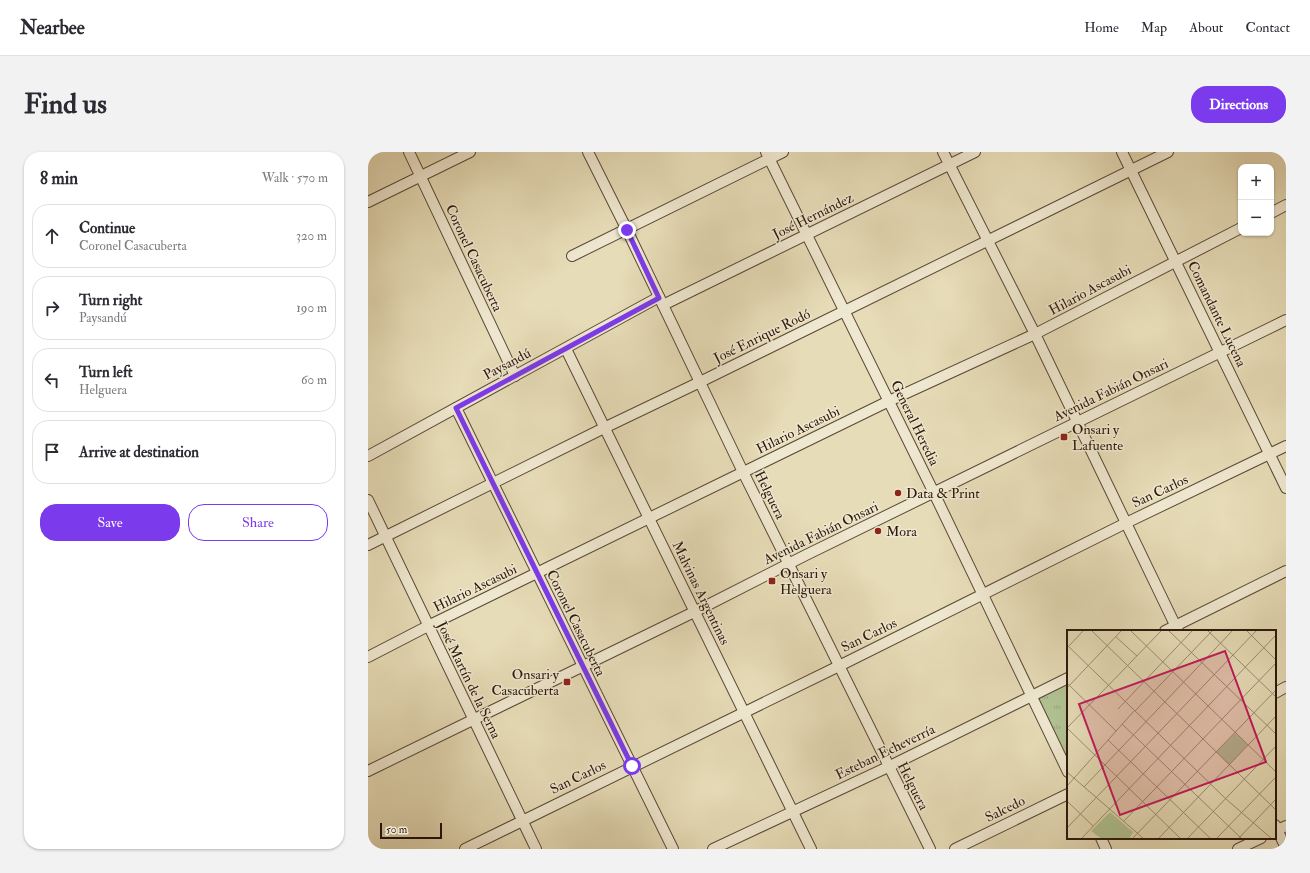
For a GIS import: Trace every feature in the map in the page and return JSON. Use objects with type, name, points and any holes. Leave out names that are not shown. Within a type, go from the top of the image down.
[{"type":"street","name":"Coronel Casacuberta","points":[[409,152],[515,376]]},
{"type":"street","points":[[368,202],[470,152]]},
{"type":"street","name":"Helguera","points":[[588,152],[788,564],[930,849]]},
{"type":"street","points":[[572,256],[627,230],[768,155],[783,152]]},
{"type":"street","points":[[943,152],[1034,334],[1177,628],[1286,571]]},
{"type":"street","name":"José Hernández","points":[[661,301],[807,234],[975,152]]},
{"type":"street","name":"Comandante Lucena","points":[[1122,152],[1286,488]]},
{"type":"street","name":"José Enrique Rodó","points":[[368,545],[1168,152]]},
{"type":"street","name":"General Heredia","points":[[768,155],[843,311],[934,493],[1067,770]]},
{"type":"street","points":[[1274,211],[1286,205]]},
{"type":"street","name":"Hilario Ascasubi","points":[[368,657],[428,626],[888,401],[1034,334],[1238,230]]},
{"type":"street","name":"Paysandú","points":[[368,456],[566,349],[661,301]]},
{"type":"street","name":"Avenida Fabián Onsari","points":[[368,771],[1286,320]]},
{"type":"street","name":"Malvinas Argentinas","points":[[566,349],[811,849]]},
{"type":"street","name":"Coronel Casacuberta","points":[[456,408],[536,574],[673,849]]},
{"type":"street","name":"San Carlos","points":[[465,849],[983,595],[1126,523],[1286,446]]},
{"type":"street","name":"José Martín de la Serna","points":[[368,500],[536,849]]},
{"type":"street","name":"Esteban Echeverría","points":[[713,849],[888,767],[1067,678]]},
{"type":"street","points":[[1276,692],[1286,687]]},
{"type":"street","name":"Salcedo","points":[[955,849],[1067,794]]},
{"type":"street","points":[[1278,828],[1286,848]]},
{"type":"street","points":[[1101,839],[1106,849]]},
{"type":"street","points":[[1238,849],[1259,839]]},
{"type":"green space","points":[[1067,678],[1067,769],[1032,696]]},
{"type":"place","name":"Onsari y Lafuente","points":[[1064,437]]},
{"type":"place","name":"Data & Print","points":[[898,493]]},
{"type":"place","name":"Mora","points":[[878,531]]},
{"type":"place","name":"Onsari y Helguera","points":[[772,581]]},
{"type":"place","name":"Onsari y Casacuberta","points":[[567,682]]},
{"type":"route","points":[[627,230],[659,298],[456,408],[536,574],[632,766]]}]
